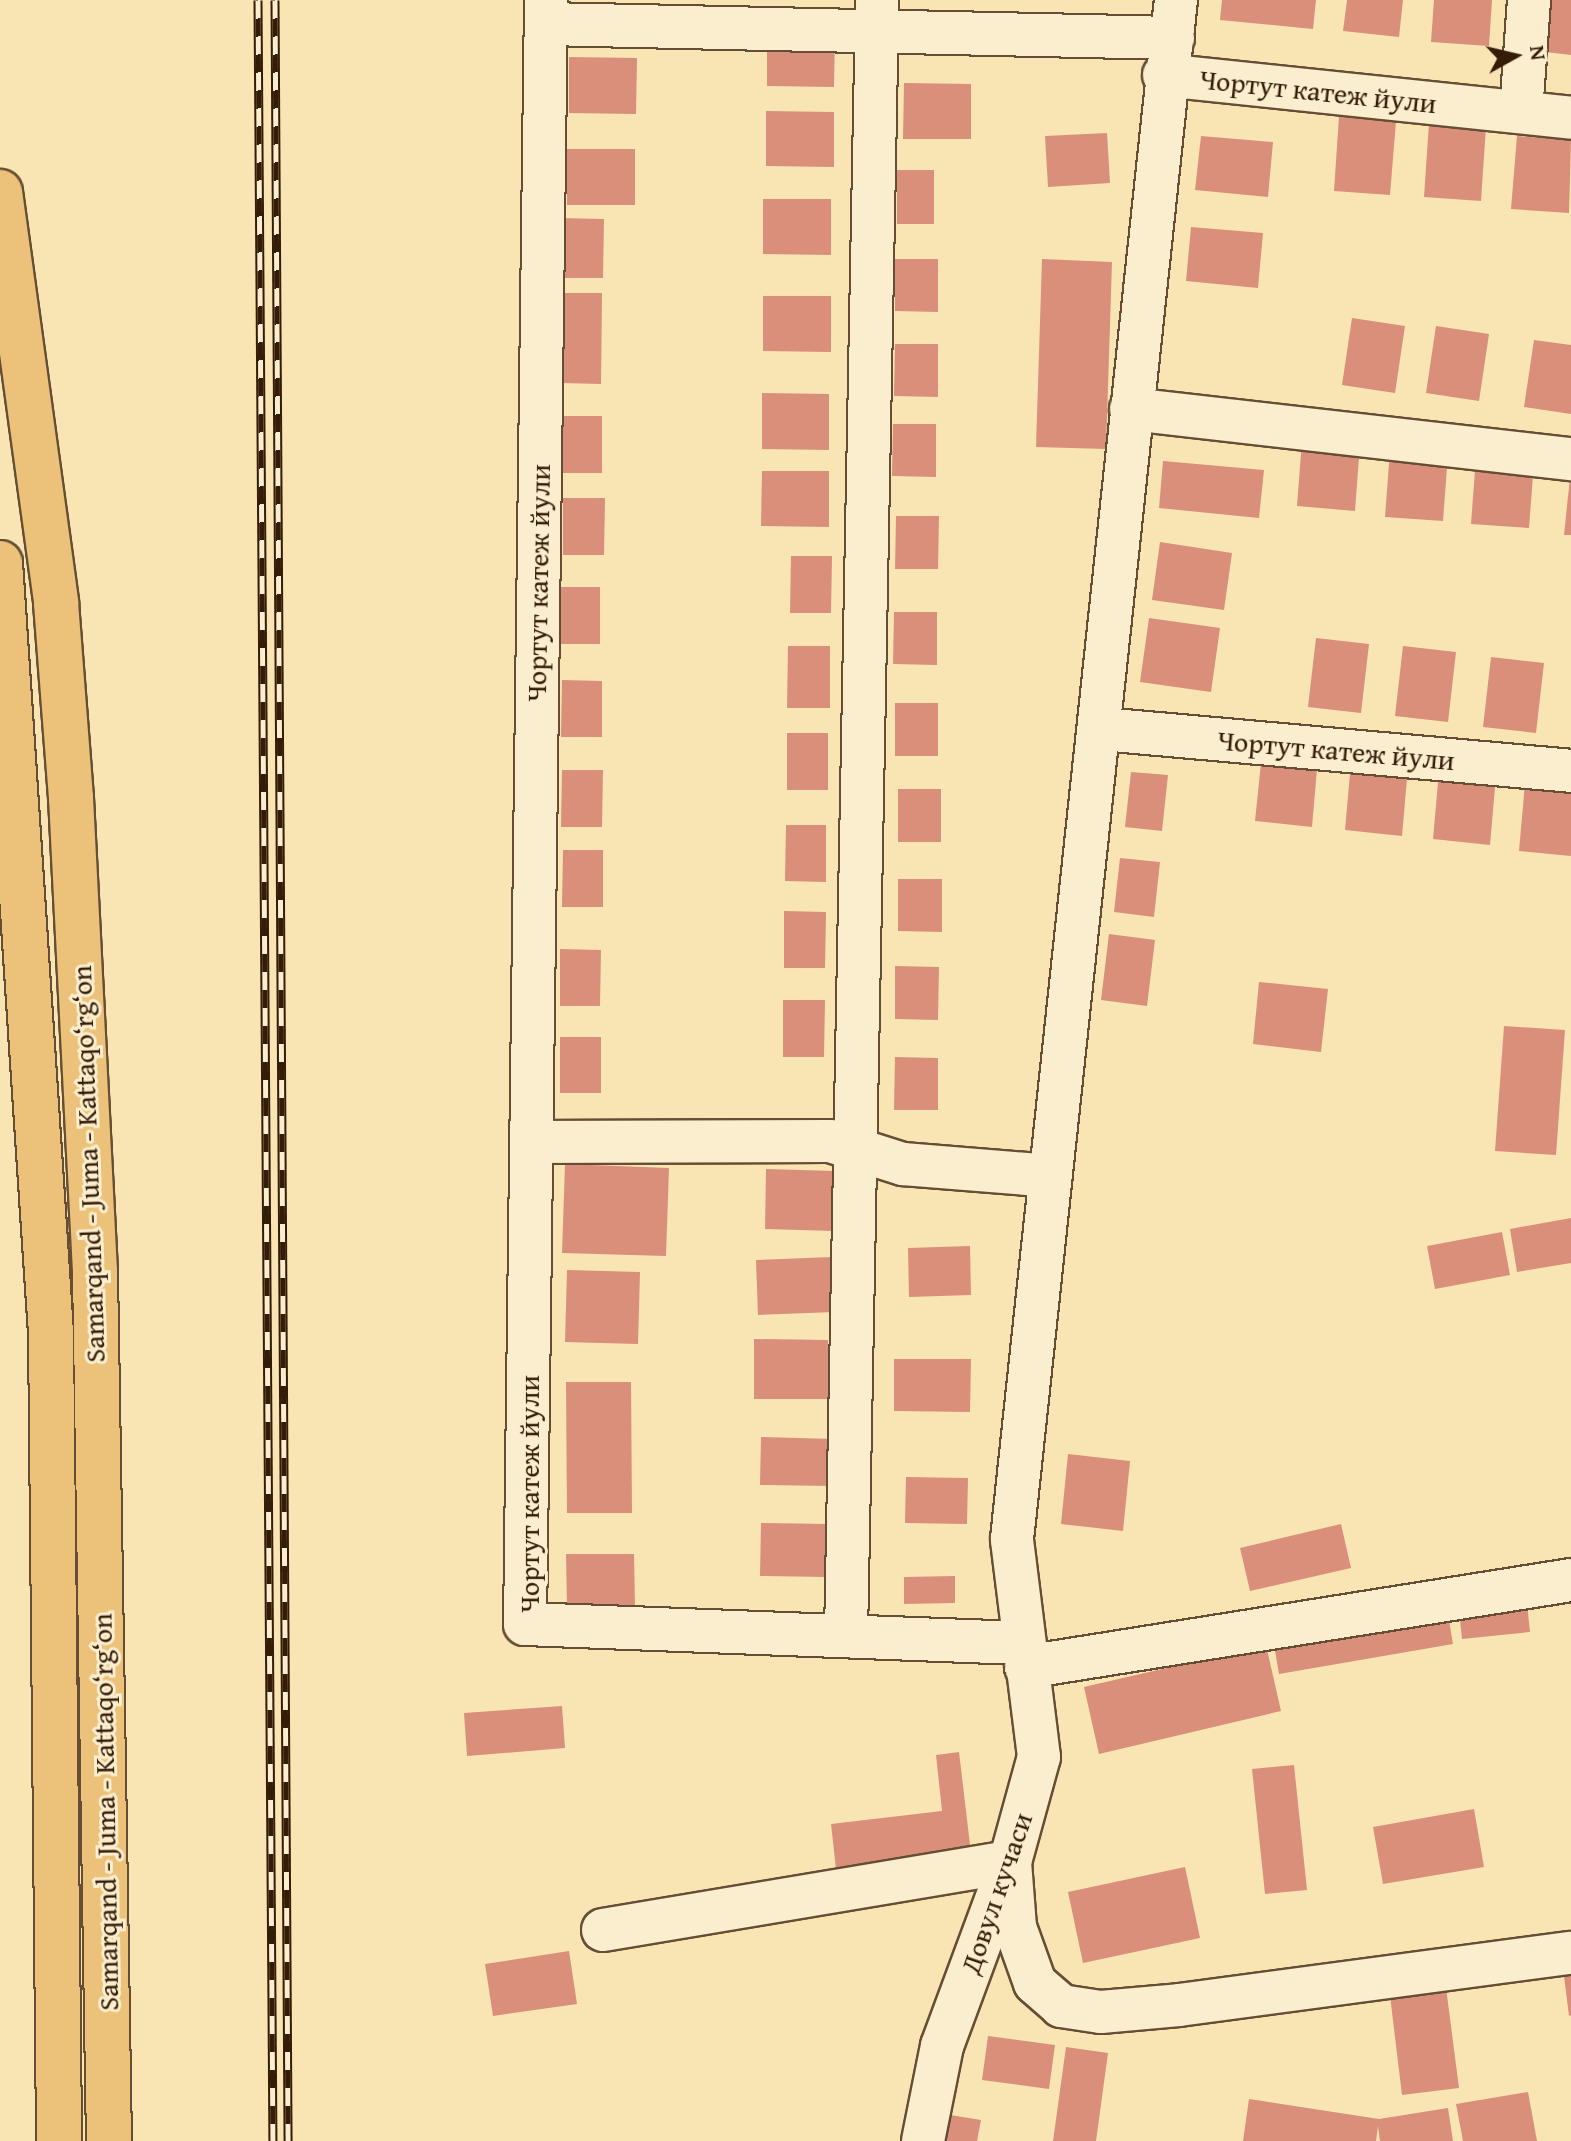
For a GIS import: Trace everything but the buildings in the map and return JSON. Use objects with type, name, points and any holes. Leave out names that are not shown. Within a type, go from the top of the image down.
[{"type":"main road","name":"Samarqand - Juma - Kattaqo‘rg‘on","points":[[0,192],[56,603],[71,798],[95,1271],[109,2141]]},
{"type":"main road","name":"Samarqand - Juma - Kattaqo‘rg‘on","points":[[0,563],[39,1073],[59,1756],[59,2141]]},
{"type":"main road","points":[[59,1756],[104,1756]]},
{"type":"street","points":[[1521,112],[1529,0]]},
{"type":"street","name":"Чортут катеж йули","points":[[1171,38],[1131,409],[1102,729],[1012,1539],[1024,1655],[846,1636],[525,1624],[546,12],[876,16],[1171,38],[1521,112],[1571,118]]},
{"type":"street","points":[[846,1636],[876,16]]},
{"type":"street","points":[[1131,409],[1571,459]]},
{"type":"street","name":"Чортут катеж йули","points":[[1102,729],[1571,771]]},
{"type":"street","points":[[531,1142],[830,1141],[903,1164],[1051,1176]]},
{"type":"street","points":[[1024,1655],[1571,1580]]},
{"type":"street","name":"Довул кучаси","points":[[923,2141],[942,2046],[1010,1862],[1039,1757],[1024,1655]]},
{"type":"street","points":[[603,1930],[1010,1862],[1025,1955],[1035,1983],[1061,2006],[1101,2012],[1179,2005],[1571,1953]]},
{"type":"railway","points":[[258,0],[273,2141]]},
{"type":"railway","points":[[275,0],[288,2141]]}]
